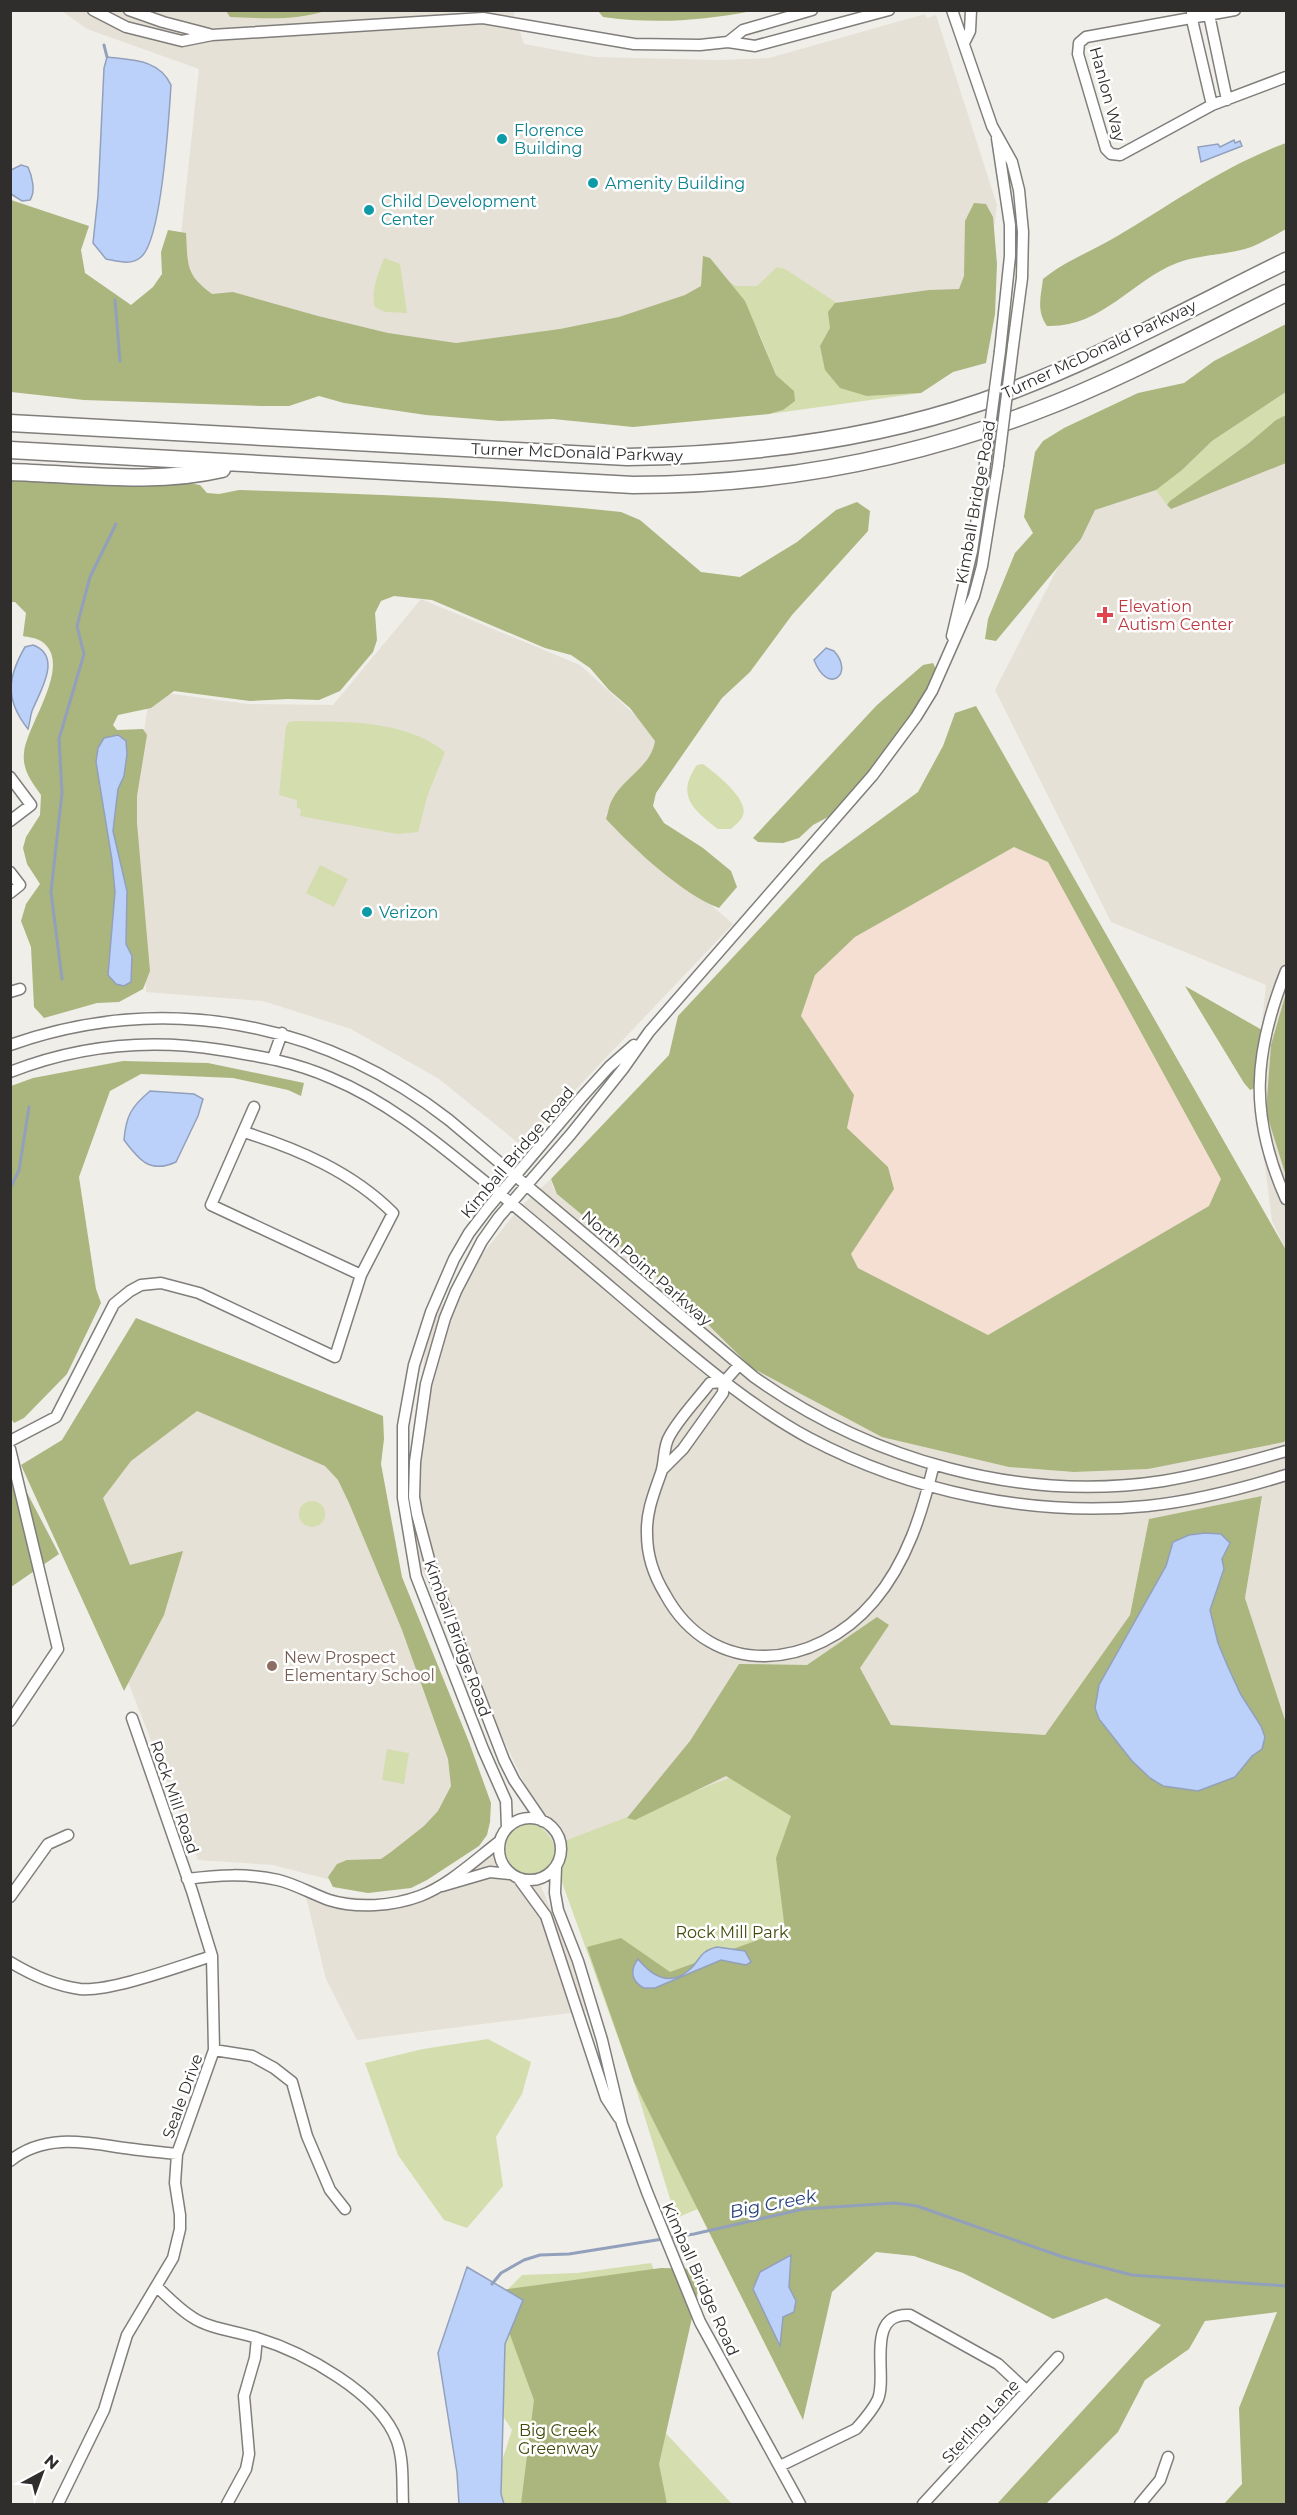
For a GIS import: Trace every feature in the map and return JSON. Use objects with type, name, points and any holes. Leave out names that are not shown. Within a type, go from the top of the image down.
[{"type":"highway","name":"Turner McDonald Parkway","points":[[10,423],[627,457],[728,454],[799,445],[847,437],[937,415],[1014,389],[1086,358],[1287,261]]},
{"type":"highway","name":"Turner McDonald Parkway","points":[[10,450],[633,485],[726,483],[813,472],[941,444],[1038,411],[1287,294]]},
{"type":"highway","points":[[10,472],[167,476],[200,474],[240,464]]},
{"type":"street","points":[[93,10],[126,27],[182,41],[212,35],[483,18],[634,44],[700,45],[728,42],[755,46],[889,10]]},
{"type":"street","points":[[129,10],[212,35]]},
{"type":"street","points":[[728,42],[743,30],[812,10]]},
{"type":"street","name":"Kimball Bridge Road","points":[[542,1821],[514,1780],[504,1760],[434,1578],[414,1497],[418,1430],[436,1344],[468,1266],[482,1241],[510,1203],[623,1069],[649,1032],[873,776],[916,717],[932,691],[974,596],[982,566],[998,466],[1022,278],[1023,232],[1019,190],[1012,162],[997,135],[952,10]]},
{"type":"street","points":[[964,43],[970,31],[971,10]]},
{"type":"street","name":"Hanlon Way","points":[[1235,10],[1192,13],[1132,30],[1086,37],[1079,43],[1078,54],[1106,149],[1111,154],[1120,155],[1212,105],[1287,77]]},
{"type":"street","points":[[1209,12],[1227,100]]},
{"type":"street","points":[[1192,13],[1212,105]]},
{"type":"street","name":"Kimball Bridge Road","points":[[946,660],[972,551],[1000,351],[1010,256],[1010,225],[997,135]]},
{"type":"street","points":[[10,777],[32,805],[10,821]]},
{"type":"street","points":[[10,872],[21,885],[10,893]]},
{"type":"street","points":[[1287,971],[1269,1019],[1261,1058],[1258,1095],[1262,1125],[1287,1199]]},
{"type":"street","name":"North Point Parkway","points":[[10,1045],[65,1029],[132,1018],[204,1020],[282,1033],[321,1046],[390,1080],[431,1107],[527,1185],[739,1365],[783,1397],[830,1424],[891,1450],[934,1464],[1013,1481],[1062,1486],[1110,1486],[1162,1481],[1215,1471],[1287,1451]]},
{"type":"street","name":"Kimball Bridge Road","points":[[507,1828],[506,1801],[483,1749],[416,1576],[403,1498],[403,1426],[414,1365],[431,1312],[441,1286],[469,1233],[609,1067],[649,1032]]},
{"type":"street","points":[[273,1058],[282,1033]]},
{"type":"street","points":[[10,1072],[57,1056],[123,1045],[184,1044],[273,1058],[333,1078],[376,1101],[435,1142],[724,1382],[785,1425],[830,1449],[880,1470],[928,1486],[1016,1503],[1112,1508],[1146,1506],[1202,1497],[1287,1475]]},
{"type":"street","points":[[254,1107],[211,1205],[361,1275]]},
{"type":"street","points":[[10,1441],[56,1417],[114,1304],[130,1291],[141,1286],[161,1283],[200,1293],[335,1357],[361,1275],[393,1213],[378,1198],[350,1178],[283,1144],[244,1132]]},
{"type":"street","points":[[663,1469],[683,1449],[723,1393],[724,1382],[739,1365]]},
{"type":"street","points":[[724,1382],[710,1383],[668,1438],[663,1469],[650,1502],[646,1532],[648,1556],[672,1608],[701,1636],[718,1646],[756,1658],[791,1654],[835,1635],[860,1616],[875,1600],[903,1557],[916,1528],[934,1464]]},
{"type":"street","points":[[10,1449],[58,1649],[10,1721]]},
{"type":"street","name":"Rock Mill Road","points":[[132,1718],[187,1879],[245,1874],[280,1881],[332,1901],[362,1904],[406,1900],[439,1887],[490,1872],[515,1877]]},
{"type":"street","points":[[525,1818],[542,1821],[554,1828],[559,1838],[560,1858],[556,1867],[540,1880],[515,1877],[499,1857],[500,1842],[507,1828],[515,1821],[525,1818]]},
{"type":"street","points":[[10,1897],[48,1844],[68,1835]]},
{"type":"street","name":"Rock Mill Road","points":[[439,1887],[500,1842]]},
{"type":"street","name":"Kimball Bridge Road","points":[[556,1867],[555,1893],[558,1910],[578,1961],[597,2021],[622,2124],[647,2192],[683,2282],[732,2382],[800,2505]]},
{"type":"street","name":"Kimball Bridge Road","points":[[515,1877],[546,1916],[606,2098],[622,2124]]},
{"type":"street","name":"Seale Drive","points":[[58,2505],[104,2410],[127,2335],[173,2258],[180,2229],[175,2183],[177,2154],[214,2050],[212,1956],[187,1879]]},
{"type":"street","points":[[10,1962],[40,1977],[80,1989],[108,1986],[212,1956]]},
{"type":"street","points":[[214,2050],[252,2056],[274,2068],[292,2082],[307,2136],[330,2190],[345,2209]]},
{"type":"street","points":[[10,2161],[29,2150],[57,2141],[93,2142],[177,2154]]},
{"type":"street","points":[[157,2287],[192,2317],[205,2324],[257,2338],[327,2370],[374,2405],[393,2430],[399,2451],[403,2505]]},
{"type":"street","points":[[780,2466],[856,2429],[864,2420],[878,2399],[882,2334],[891,2321],[902,2315],[910,2315],[998,2364],[1027,2391]]},
{"type":"street","points":[[227,2505],[238,2487],[248,2462],[244,2396],[255,2358],[257,2338]]},
{"type":"street","name":"Sterling Lane","points":[[923,2505],[1058,2357]]},
{"type":"street","points":[[1140,2505],[1160,2480],[1168,2457]]},
{"type":"shaded area","points":[[62,11],[513,11],[524,44],[595,57],[719,60],[769,58],[925,14],[927,18],[936,15],[997,205],[986,292],[498,362],[174,299],[199,69],[87,29]]},
{"type":"shaded area","points":[[1286,408],[1286,1250],[1272,1221],[1255,1088],[1266,985],[1111,922],[995,690],[1093,499]]},
{"type":"shaded area","points":[[421,599],[580,665],[668,745],[606,814],[733,924],[522,1146],[439,1079],[351,1029],[263,1001],[146,992],[134,801],[150,691],[248,704],[333,705]]},
{"type":"shaded area","points":[[1014,847],[1048,862],[1221,1179],[1210,1206],[988,1335],[858,1268],[851,1254],[888,1167],[847,1128],[801,1016],[815,975],[855,937]]},
{"type":"shaded area","points":[[551,1179],[553,1187],[674,1291],[705,1324],[1009,1467],[1074,1472],[1148,1469],[1286,1439],[1286,1723],[1245,1598],[1262,1497],[1149,1519],[1130,1615],[1045,1735],[891,1725],[528,1855],[566,1946],[586,2011],[357,2040],[326,1979],[305,1893],[401,1901],[526,1828],[535,1820],[548,1823],[526,1787],[434,1593],[408,1545],[411,1461],[429,1321],[520,1207]]},
{"type":"shaded area","name":"New Prospect Elementary School","points":[[207,1401],[342,1467],[483,1819],[393,1888],[327,1879],[273,1865],[198,1860],[62,1514]]},
{"type":"green space","points":[[226,11],[325,11],[290,18],[266,18],[230,17]]},
{"type":"green space","points":[[598,11],[752,11],[696,19],[659,21],[603,17]]},
{"type":"green space","points":[[1286,143],[1286,229],[1245,249],[1177,263],[1160,271],[1100,312],[1084,320],[1066,325],[1047,326],[1040,309],[1043,279],[1198,186],[1241,162]]},
{"type":"green space","points":[[11,200],[89,226],[81,250],[85,273],[131,305],[153,287],[162,274],[161,252],[168,230],[186,233],[188,261],[192,274],[212,294],[233,292],[388,333],[456,343],[560,329],[619,317],[685,295],[701,286],[703,256],[710,258],[745,301],[776,375],[794,391],[795,401],[783,410],[769,414],[633,427],[553,419],[500,421],[426,415],[344,403],[319,396],[289,406],[261,406],[84,400],[11,392]]},
{"type":"green space","points":[[974,203],[986,204],[993,217],[997,264],[995,314],[986,363],[953,372],[921,393],[867,396],[840,388],[825,370],[820,346],[830,328],[828,312],[835,303],[929,290],[959,289],[964,276],[965,221]]},
{"type":"green space","points":[[384,258],[400,264],[407,313],[385,312],[375,307],[374,289]]},
{"type":"green space","points":[[777,267],[785,269],[837,303],[867,396],[921,393],[769,414],[783,410],[794,391],[776,375],[759,333],[728,281],[736,286],[757,286]]},
{"type":"green space","points":[[1286,324],[1286,392],[1212,441],[1182,470],[1156,490],[1095,510],[1081,539],[996,641],[985,639],[988,619],[1015,553],[1033,533],[1024,517],[1035,452],[1043,441],[1064,428],[1138,393],[1184,383],[1214,361]]},
{"type":"green space","points":[[1286,392],[1286,415],[1276,420],[1167,505],[1156,490],[1182,470],[1212,441]]},
{"type":"green space","points":[[1286,415],[1286,463],[1171,509],[1167,505],[1276,420]]},
{"type":"green space","points":[[66,479],[177,481],[200,485],[207,493],[219,494],[239,490],[383,495],[526,503],[621,512],[640,520],[701,572],[740,577],[797,542],[836,510],[857,502],[870,511],[868,531],[792,615],[750,672],[722,698],[656,793],[653,806],[664,823],[703,848],[731,871],[737,887],[719,908],[674,882],[644,857],[606,819],[617,792],[643,765],[655,741],[630,708],[609,690],[590,668],[571,655],[545,648],[432,600],[394,596],[381,601],[375,613],[377,640],[373,652],[340,691],[319,700],[250,701],[174,691],[151,708],[118,715],[113,725],[117,730],[143,729],[147,735],[137,796],[137,823],[150,971],[143,989],[119,1002],[97,1003],[44,1018],[34,1007],[31,947],[21,921],[26,904],[40,884],[27,864],[23,848],[26,837],[40,815],[41,795],[28,776],[24,753],[46,695],[53,664],[50,651],[41,641],[23,636],[26,613],[15,602],[11,602],[10,481]]},
{"type":"green space","points":[[933,663],[936,669],[918,708],[884,757],[828,817],[813,825],[799,838],[783,843],[758,842],[753,838],[877,705],[923,665]]},
{"type":"green space","points":[[976,706],[1286,1250],[1286,1439],[1284,1442],[1148,1469],[1074,1472],[1009,1467],[882,1437],[752,1368],[674,1291],[557,1194],[551,1179],[669,1055],[678,1016],[821,863],[918,792],[943,746],[955,713]],"holes":[[[1014,847],[1048,862],[1221,1179],[1209,1206],[988,1335],[858,1268],[851,1254],[894,1189],[888,1167],[847,1128],[854,1095],[801,1016],[815,975],[855,937]]]},
{"type":"green space","points":[[289,722],[353,723],[393,728],[429,741],[445,752],[428,794],[418,832],[397,834],[300,816],[301,809],[297,808],[297,800],[279,795],[286,726]]},
{"type":"green space","points":[[703,764],[730,787],[741,802],[742,817],[731,829],[718,829],[695,809],[690,801],[688,785],[691,776],[697,765]]},
{"type":"green space","points":[[320,865],[348,879],[334,907],[306,893]]},
{"type":"green space","points":[[1185,986],[1262,1030],[1255,1088],[1250,1090],[1244,1083]]},
{"type":"green space","points":[[1286,993],[1286,1176],[1266,1112],[1271,1045]]},
{"type":"green space","points":[[123,1061],[208,1063],[304,1083],[301,1096],[288,1090],[233,1078],[141,1074],[110,1091],[79,1177],[96,1289],[101,1303],[67,1374],[24,1418],[14,1423],[10,1417],[11,1086],[33,1078]]},
{"type":"green space","points":[[136,1318],[383,1416],[384,1439],[381,1464],[402,1577],[469,1742],[491,1803],[487,1835],[479,1846],[411,1888],[368,1893],[333,1887],[328,1877],[337,1864],[347,1860],[381,1859],[391,1852],[424,1826],[438,1811],[451,1786],[448,1759],[402,1630],[349,1503],[338,1480],[325,1466],[197,1411],[131,1461],[103,1498],[130,1565],[183,1551],[164,1615],[124,1691],[21,1465],[62,1440]]},
{"type":"green space","points":[[10,1460],[59,1554],[11,1587],[10,1587]]},
{"type":"green space","points":[[1262,1496],[1245,1598],[1286,1723],[1286,2504],[1224,2504],[1242,2484],[1239,2408],[1277,2312],[1205,2321],[1189,2349],[1145,2380],[1118,2432],[1046,2504],[997,2504],[1161,2325],[1106,2298],[1053,2319],[963,2273],[914,2256],[876,2252],[832,2292],[803,2420],[634,2082],[587,1947],[621,1938],[670,1972],[785,1930],[776,1858],[791,1816],[726,1776],[635,1820],[627,1818],[690,1741],[739,1664],[807,1665],[877,1617],[889,1625],[860,1668],[891,1725],[1045,1735],[1130,1615],[1149,1519]]},
{"type":"green space","points":[[312,1501],[322,1504],[325,1514],[322,1524],[312,1527],[302,1524],[299,1514],[302,1504]]},
{"type":"green space","name":"Rock Mill Park","points":[[834,1730],[768,2180],[676,2218],[634,2082],[554,1860],[539,1878],[527,1878],[515,1869],[507,1857],[506,1846],[509,1835],[515,1827],[524,1823],[534,1824],[545,1831],[554,1845],[761,1766]]},
{"type":"green space","points":[[387,1749],[409,1753],[404,1784],[382,1780]]},
{"type":"green space","points":[[488,2039],[531,2062],[522,2094],[496,2137],[503,2186],[467,2228],[444,2220],[398,2155],[365,2063],[423,2049]]},
{"type":"green space","name":"Big Creek Greenway","points":[[651,2263],[665,2294],[646,2412],[732,2504],[488,2504],[512,2430],[481,2382],[489,2309],[522,2275],[577,2273]]},
{"type":"green space","name":"Big Creek Greenway","points":[[661,2268],[703,2269],[659,2464],[667,2504],[521,2504],[534,2400],[494,2291]]},
{"type":"water","points":[[107,57],[144,62],[159,70],[171,85],[163,176],[154,227],[148,246],[141,257],[128,262],[106,259],[93,243],[98,196],[104,68]]},
{"type":"water","points":[[1234,140],[1235,143],[1240,141],[1242,146],[1201,162],[1198,147],[1218,144],[1220,147]]},
{"type":"water","points":[[21,165],[28,167],[32,179],[33,192],[30,200],[22,201],[11,194],[11,170]]},
{"type":"water","points":[[33,645],[42,650],[47,657],[48,665],[47,675],[32,711],[28,729],[15,708],[11,689],[19,658],[25,647]]},
{"type":"water","points":[[826,648],[834,651],[840,659],[842,667],[837,678],[826,677],[814,660]]},
{"type":"water","points":[[118,735],[126,741],[127,754],[124,776],[118,789],[113,831],[127,891],[126,944],[132,956],[131,982],[124,986],[116,984],[108,975],[115,892],[96,762],[98,748],[104,738]]},
{"type":"water","points":[[150,1091],[194,1094],[203,1099],[198,1116],[176,1162],[167,1165],[152,1166],[146,1163],[124,1140],[126,1124],[131,1112]]},
{"type":"water","points":[[1221,1534],[1230,1543],[1222,1559],[1224,1569],[1210,1610],[1218,1643],[1228,1667],[1265,1737],[1262,1749],[1252,1756],[1235,1777],[1198,1791],[1163,1786],[1150,1778],[1132,1761],[1099,1719],[1095,1708],[1099,1685],[1166,1566],[1173,1542],[1189,1535]]},
{"type":"water","points":[[717,1947],[745,1951],[751,1962],[746,1965],[721,1960],[655,1988],[644,1988],[634,1979],[633,1968],[638,1959],[654,1974],[674,1978],[688,1971],[706,1951]]},
{"type":"water","points":[[791,2255],[789,2287],[796,2301],[794,2312],[783,2317],[780,2346],[753,2289],[760,2272]]},
{"type":"water","points":[[467,2267],[523,2300],[505,2344],[501,2494],[504,2504],[459,2504],[457,2473],[438,2353]]},
{"type":"waterway","points":[[104,45],[107,57]]},
{"type":"waterway","points":[[115,300],[120,361]]},
{"type":"waterway","points":[[62,979],[51,892],[62,793],[59,739],[84,654],[77,626],[90,577],[116,524]]},
{"type":"waterway","points":[[10,1189],[19,1170],[29,1107]]},
{"type":"waterway","name":"Big Creek","points":[[492,2284],[501,2273],[524,2260],[540,2255],[569,2254],[694,2234],[803,2209],[895,2203],[917,2206],[1063,2257],[1132,2275],[1286,2286]]},
{"type":"place","name":"Florence Building","points":[[502,139]]},
{"type":"place","name":"Amenity Building","points":[[593,183]]},
{"type":"place","name":"Child Development Center","points":[[369,210]]},
{"type":"place","name":"Elevation Autism Center","points":[[1105,615]]},
{"type":"place","name":"Verizon","points":[[367,912]]},
{"type":"place","name":"New Prospect Elementary School","points":[[272,1666]]}]
